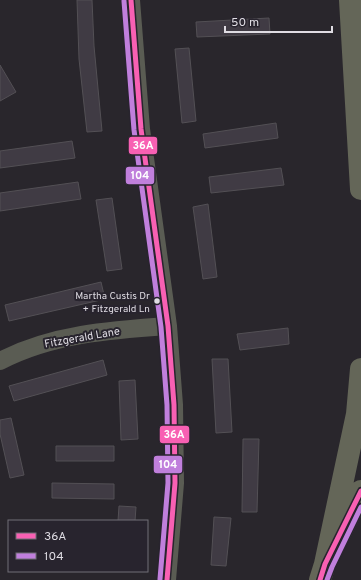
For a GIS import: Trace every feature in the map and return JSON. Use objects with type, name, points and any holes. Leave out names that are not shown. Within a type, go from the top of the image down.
[{"type":"main road","points":[[350,0],[361,189]]},
{"type":"main road","points":[[323,572],[357,414],[361,369]]},
{"type":"main road","points":[[323,572],[361,491]]},
{"type":"street","points":[[131,0],[141,129],[168,326],[175,438],[172,528],[167,580]]},
{"type":"street","name":"Fitzgerald Lane","points":[[0,361],[14,353],[47,341],[104,330],[168,326]]},
{"type":"building","points":[[77,0],[92,0],[94,46],[102,131],[87,132],[79,59]]},
{"type":"building","points":[[269,18],[270,34],[197,37],[196,22]]},
{"type":"building","points":[[189,48],[196,121],[182,123],[175,49]]},
{"type":"building","points":[[0,65],[16,92],[0,101]]},
{"type":"building","points":[[276,123],[278,138],[205,148],[203,134]]},
{"type":"building","points":[[72,141],[75,158],[0,168],[0,151]]},
{"type":"building","points":[[281,168],[284,185],[211,193],[209,177]]},
{"type":"building","points":[[78,182],[81,199],[0,211],[0,193]]},
{"type":"building","points":[[112,198],[122,269],[107,271],[96,200]]},
{"type":"building","points":[[208,204],[217,277],[203,279],[193,207]]},
{"type":"building","points":[[101,282],[105,299],[9,321],[5,305]]},
{"type":"building","points":[[288,328],[289,344],[240,350],[237,334]]},
{"type":"building","points":[[212,359],[228,359],[232,432],[216,433]]},
{"type":"building","points":[[103,360],[107,375],[14,401],[9,386]]},
{"type":"building","points":[[135,380],[138,439],[121,440],[119,381]]},
{"type":"building","points":[[11,418],[24,475],[10,478],[0,434],[0,420]]},
{"type":"building","points":[[243,439],[259,439],[257,512],[242,512]]},
{"type":"building","points":[[56,446],[114,446],[114,461],[56,461]]},
{"type":"building","points":[[52,483],[114,484],[114,499],[52,498]]},
{"type":"building","points":[[119,506],[136,507],[135,520],[118,520]]},
{"type":"building","points":[[214,517],[231,518],[226,566],[211,565]]},
{"type":"transit line","name":"36A","points":[[131,0],[141,129],[168,326],[174,405],[175,483],[167,580]]},
{"type":"transit line","name":"104","points":[[124,1],[134,130],[161,327],[167,405],[168,483],[160,579]]},
{"type":"transit line","name":"36A","points":[[320,580],[325,564],[361,491]]},
{"type":"transit line","name":"104","points":[[327,580],[361,507]]},
{"type":"place","name":"Martha Custis Dr + Fitzgerald Ln","points":[[157,301]]}]
